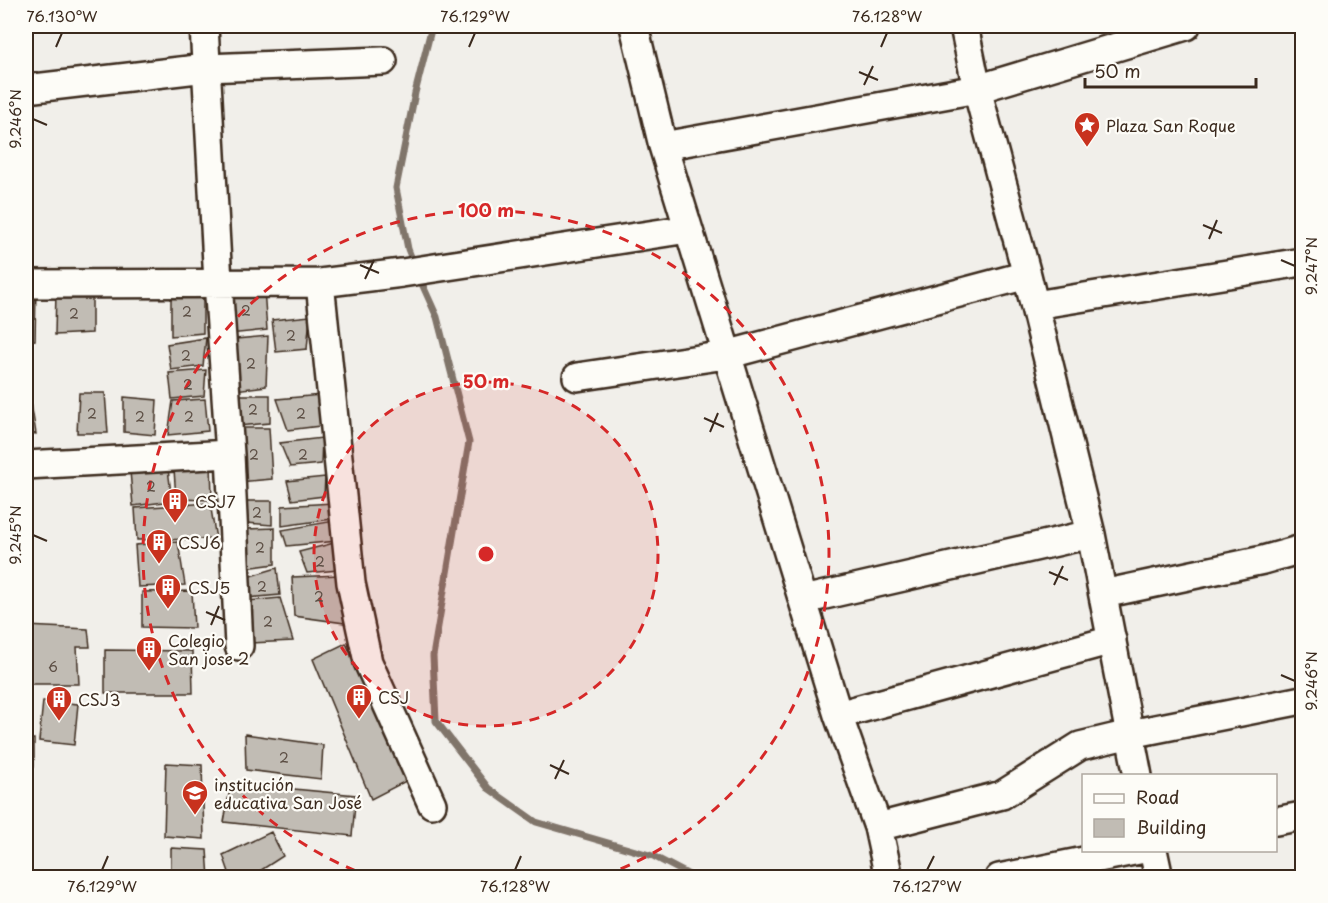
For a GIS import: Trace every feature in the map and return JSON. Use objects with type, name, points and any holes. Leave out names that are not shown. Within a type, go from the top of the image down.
[{"type":"street","points":[[204,26],[230,454],[239,646]]},
{"type":"street","points":[[634,26],[663,146],[838,715],[878,827],[889,878]]},
{"type":"street","points":[[963,26],[977,89],[1035,305],[1091,534],[1138,774]]},
{"type":"street","points":[[663,146],[977,89],[1185,26]]},
{"type":"street","points":[[26,89],[206,68],[382,61]]},
{"type":"street","points":[[26,284],[320,283],[402,273],[688,229]]},
{"type":"street","points":[[1035,305],[1302,262]]},
{"type":"street","points":[[577,377],[726,355],[1027,275]]},
{"type":"street","points":[[320,283],[351,583],[368,662],[432,804]]},
{"type":"street","points":[[26,465],[230,454]]},
{"type":"street","points":[[803,600],[1091,534]]},
{"type":"street","points":[[1103,594],[1263,560],[1302,549]]},
{"type":"street","points":[[838,715],[1112,640]]},
{"type":"street","points":[[878,827],[1002,795],[1080,746],[1130,734],[1301,707]]},
{"type":"street","points":[[1277,822],[1302,816]]},
{"type":"street","points":[[999,878],[1129,852]]},
{"type":"street","points":[[1154,852],[1160,878]]},
{"type":"building","points":[[203,287],[203,333],[171,336],[171,289]]},
{"type":"building","points":[[264,289],[267,330],[229,334],[224,290]]},
{"type":"building","points":[[36,290],[35,340],[26,341],[26,291]]},
{"type":"building","points":[[56,292],[92,292],[92,333],[55,335]]},
{"type":"building","points":[[310,316],[307,349],[276,352],[272,320]]},
{"type":"building","points":[[268,336],[266,386],[235,390],[236,339]]},
{"type":"building","points":[[206,338],[203,366],[171,370],[167,344]]},
{"type":"building","points":[[206,370],[204,396],[172,399],[169,373]]},
{"type":"building","points":[[26,383],[28,383],[36,434],[26,433]]},
{"type":"building","points":[[79,393],[105,393],[108,433],[77,433]]},
{"type":"building","points":[[236,395],[270,395],[270,423],[237,426]]},
{"type":"building","points":[[321,395],[320,426],[288,430],[277,399]]},
{"type":"building","points":[[124,397],[157,400],[155,435],[124,432]]},
{"type":"building","points":[[205,399],[208,431],[168,435],[173,401]]},
{"type":"building","points":[[237,428],[269,428],[272,479],[239,482]]},
{"type":"building","points":[[322,438],[321,464],[290,467],[280,443]]},
{"type":"building","points":[[211,463],[212,500],[176,499],[174,469]]},
{"type":"building","points":[[168,469],[172,501],[133,506],[130,471]]},
{"type":"building","points":[[325,477],[324,496],[292,500],[287,481]]},
{"type":"building","points":[[240,501],[272,501],[272,525],[246,523]]},
{"type":"building","name":"CSJ7","points":[[210,503],[216,539],[137,540],[135,508]]},
{"type":"building","points":[[333,503],[332,519],[282,526],[282,506]]},
{"type":"building","points":[[334,521],[337,541],[287,546],[282,530]]},
{"type":"building","points":[[275,528],[275,564],[246,568],[244,529]]},
{"type":"building","name":"CSJ6","points":[[178,542],[185,585],[138,587],[135,545]]},
{"type":"building","points":[[338,542],[338,570],[307,573],[299,552]]},
{"type":"building","points":[[277,568],[280,595],[246,598],[244,578]]},
{"type":"building","points":[[340,575],[352,624],[294,616],[292,577]]},
{"type":"building","name":"CSJ5","points":[[192,591],[194,628],[142,627],[142,592]]},
{"type":"building","points":[[280,598],[293,641],[250,643],[248,601]]},
{"type":"building","points":[[26,626],[88,629],[90,647],[77,647],[79,684],[29,684]]},
{"type":"building","name":"CSJ","points":[[346,643],[406,781],[371,799],[313,659]]},
{"type":"building","name":"Colegio San jose 2","points":[[105,650],[192,651],[193,693],[105,693]]},
{"type":"building","name":"CSJ3","points":[[43,701],[78,704],[74,745],[39,741]]},
{"type":"building","points":[[245,734],[323,745],[321,779],[246,770]]},
{"type":"building","points":[[26,739],[34,739],[34,766],[26,766]]},
{"type":"building","points":[[166,763],[202,765],[204,839],[164,836]]},
{"type":"building","points":[[231,783],[356,795],[352,836],[224,822]]},
{"type":"building","points":[[271,832],[283,856],[249,878],[231,878],[223,855]]},
{"type":"building","points":[[171,848],[207,850],[209,878],[171,878]]},
{"type":"waterway","points":[[415,267],[408,249],[396,188],[415,93],[432,26]]},
{"type":"waterway","points":[[419,277],[437,317],[469,442],[433,656],[436,721],[488,788],[536,822],[653,856],[695,878]]},
{"type":"place","name":"Plaza San Roque","points":[[1087,148]]},
{"type":"place","name":"CSJ7","points":[[175,524]]},
{"type":"place","name":"CSJ6","points":[[159,565]]},
{"type":"place","name":"CSJ5","points":[[168,610]]},
{"type":"place","name":"Colegio San jose 2","points":[[149,672]]},
{"type":"place","name":"CSJ","points":[[359,720]]},
{"type":"place","name":"CSJ3","points":[[59,722]]},
{"type":"place","name":"institución educativa San José","points":[[195,816]]}]
